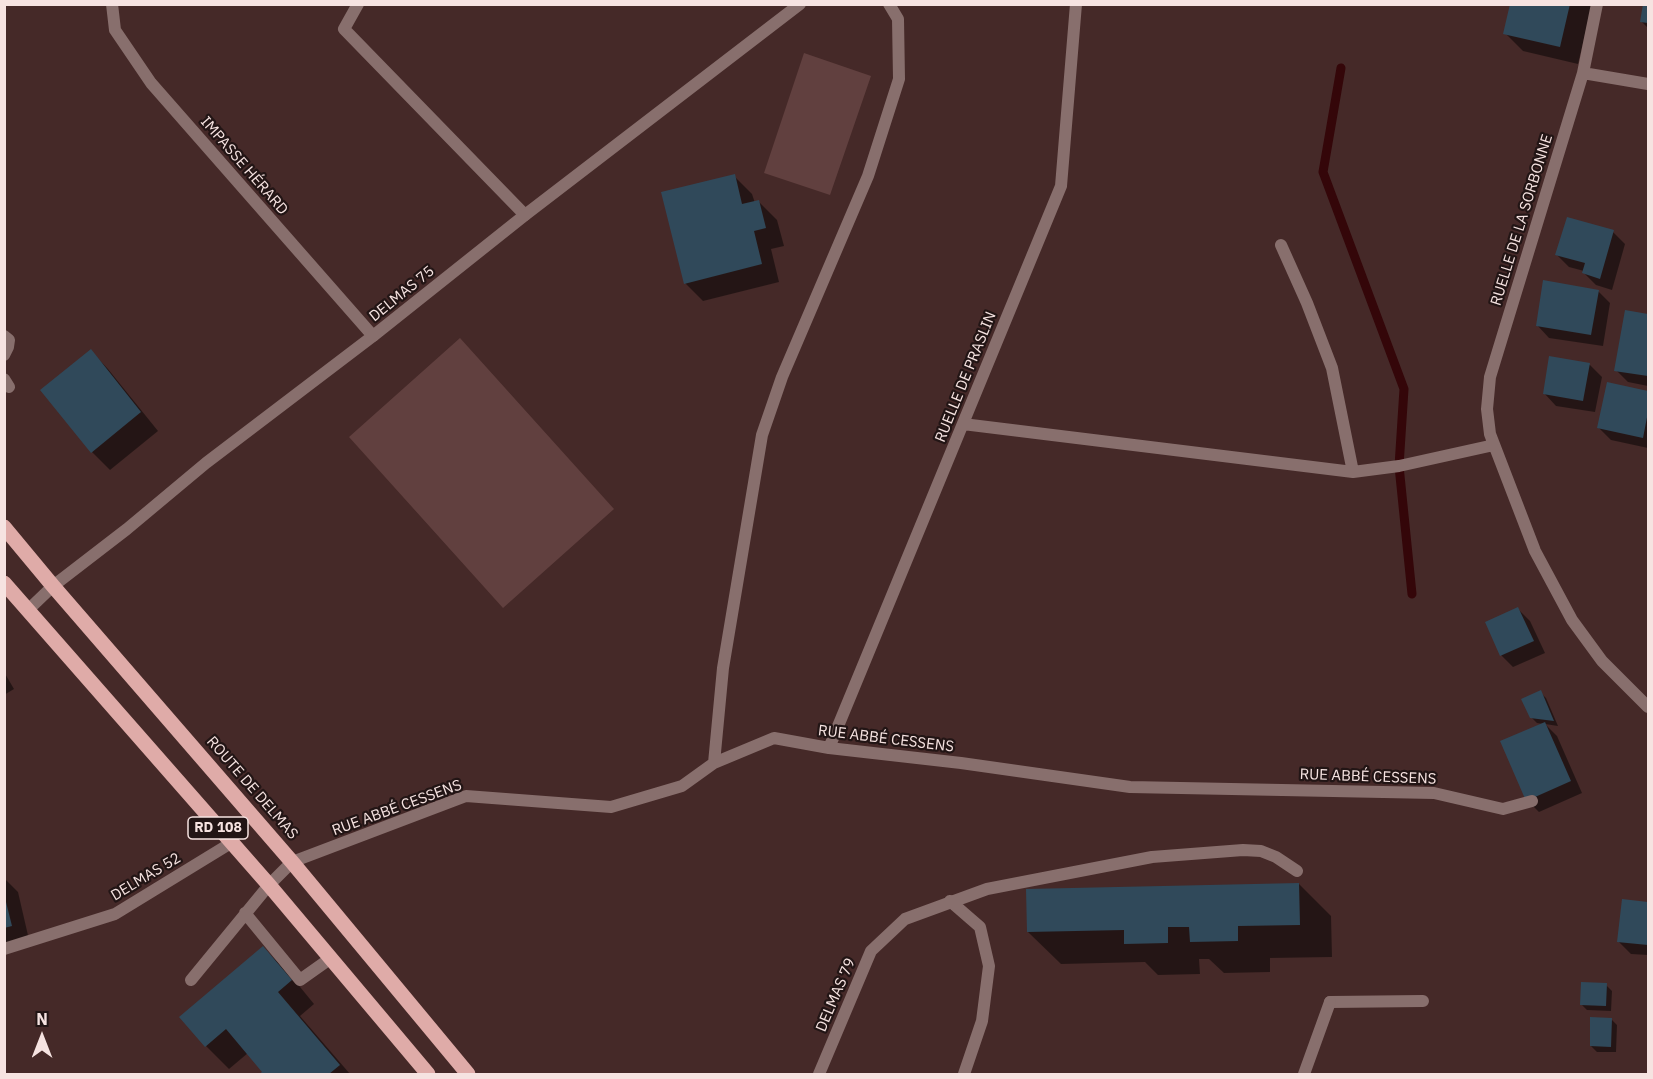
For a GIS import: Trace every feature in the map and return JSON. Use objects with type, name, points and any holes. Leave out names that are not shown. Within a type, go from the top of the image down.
[{"type":"main road","name":"ROUTE DE DELMAS","points":[[4,527],[292,862],[468,1074]]},
{"type":"main road","name":"RD 108","points":[[4,583],[269,885],[428,1074]]},
{"type":"street","name":"IMPASSE HÉRARD","points":[[112,4],[115,30],[151,83],[373,336]]},
{"type":"street","points":[[358,4],[344,29],[525,215]]},
{"type":"street","name":"DELMAS 75","points":[[28,610],[53,586],[127,529],[206,463],[800,4]]},
{"type":"street","points":[[714,763],[723,668],[762,435],[782,377],[868,176],[900,79],[898,19],[889,4]]},
{"type":"street","name":"RUELLE DE PRASLIN","points":[[829,748],[1061,186],[1076,4]]},
{"type":"street","name":"RUELLE DE LA SORBONNE","points":[[1597,4],[1583,73],[1490,377],[1487,409],[1490,434],[1535,551],[1572,620],[1602,661],[1648,706]]},
{"type":"street","points":[[1583,73],[1648,84]]},
{"type":"street","points":[[1281,245],[1307,303],[1332,368],[1353,472]]},
{"type":"street","points":[[4,336],[9,340],[4,355]]},
{"type":"street","points":[[963,424],[1353,472],[1494,445]]},
{"type":"street","name":"RUE ABBÉ CESSENS","points":[[191,980],[269,885],[292,862],[466,796],[611,807],[682,786],[714,763],[774,738],[829,748],[961,763],[1130,787],[1434,793],[1503,808],[1532,801]]},
{"type":"street","name":"DELMAS 52","points":[[4,949],[115,914],[231,843]]},
{"type":"street","name":"DELMAS 79","points":[[819,1074],[871,951],[905,919],[987,888],[1152,857],[1243,850],[1261,851],[1276,857],[1297,871]]},
{"type":"street","points":[[950,901],[980,927],[989,966],[982,1021],[964,1074]]},
{"type":"street","points":[[246,913],[300,980],[331,958]]},
{"type":"street","points":[[1304,1074],[1329,1002],[1423,1001]]},
{"type":"shaded area","points":[[804,53],[871,76],[830,195],[764,173]]},
{"type":"shaded area","points":[[460,338],[614,509],[503,608],[349,437]]},
{"type":"building","points":[[1510,4],[1570,4],[1560,47],[1503,34]]},
{"type":"building","points":[[1643,4],[1648,4],[1648,23],[1640,22]]},
{"type":"building","points":[[735,174],[742,204],[759,200],[766,228],[754,231],[762,264],[684,284],[661,192]]},
{"type":"building","points":[[1567,217],[1614,230],[1600,279],[1582,273],[1585,263],[1555,255]]},
{"type":"building","points":[[1543,280],[1599,290],[1591,335],[1536,326]]},
{"type":"building","points":[[1625,310],[1648,314],[1648,376],[1614,371]]},
{"type":"building","points":[[91,349],[141,412],[91,453],[40,390]]},
{"type":"building","points":[[1549,356],[1590,363],[1583,401],[1543,394]]},
{"type":"building","points":[[1607,382],[1648,391],[1648,412],[1643,438],[1597,428]]},
{"type":"building","points":[[1518,607],[1534,641],[1500,656],[1485,622]]},
{"type":"building","points":[[1541,690],[1554,721],[1530,718],[1521,699]]},
{"type":"building","points":[[1545,722],[1571,781],[1526,801],[1500,741]]},
{"type":"building","points":[[1299,883],[1300,925],[1238,926],[1238,941],[1190,942],[1189,927],[1168,927],[1168,943],[1124,944],[1124,930],[1027,932],[1026,889]]},
{"type":"building","points":[[4,894],[12,926],[4,928]]},
{"type":"building","points":[[1622,899],[1648,902],[1648,945],[1617,942]]},
{"type":"building","points":[[263,946],[292,980],[278,992],[340,1065],[329,1074],[259,1074],[262,1072],[226,1029],[205,1047],[179,1017]]},
{"type":"building","points":[[1581,982],[1607,983],[1606,1006],[1580,1005]]},
{"type":"building","points":[[1590,1017],[1612,1018],[1611,1047],[1590,1046]]},
{"type":"waterway","points":[[1341,68],[1323,172],[1404,389],[1399,466],[1412,594]]}]
